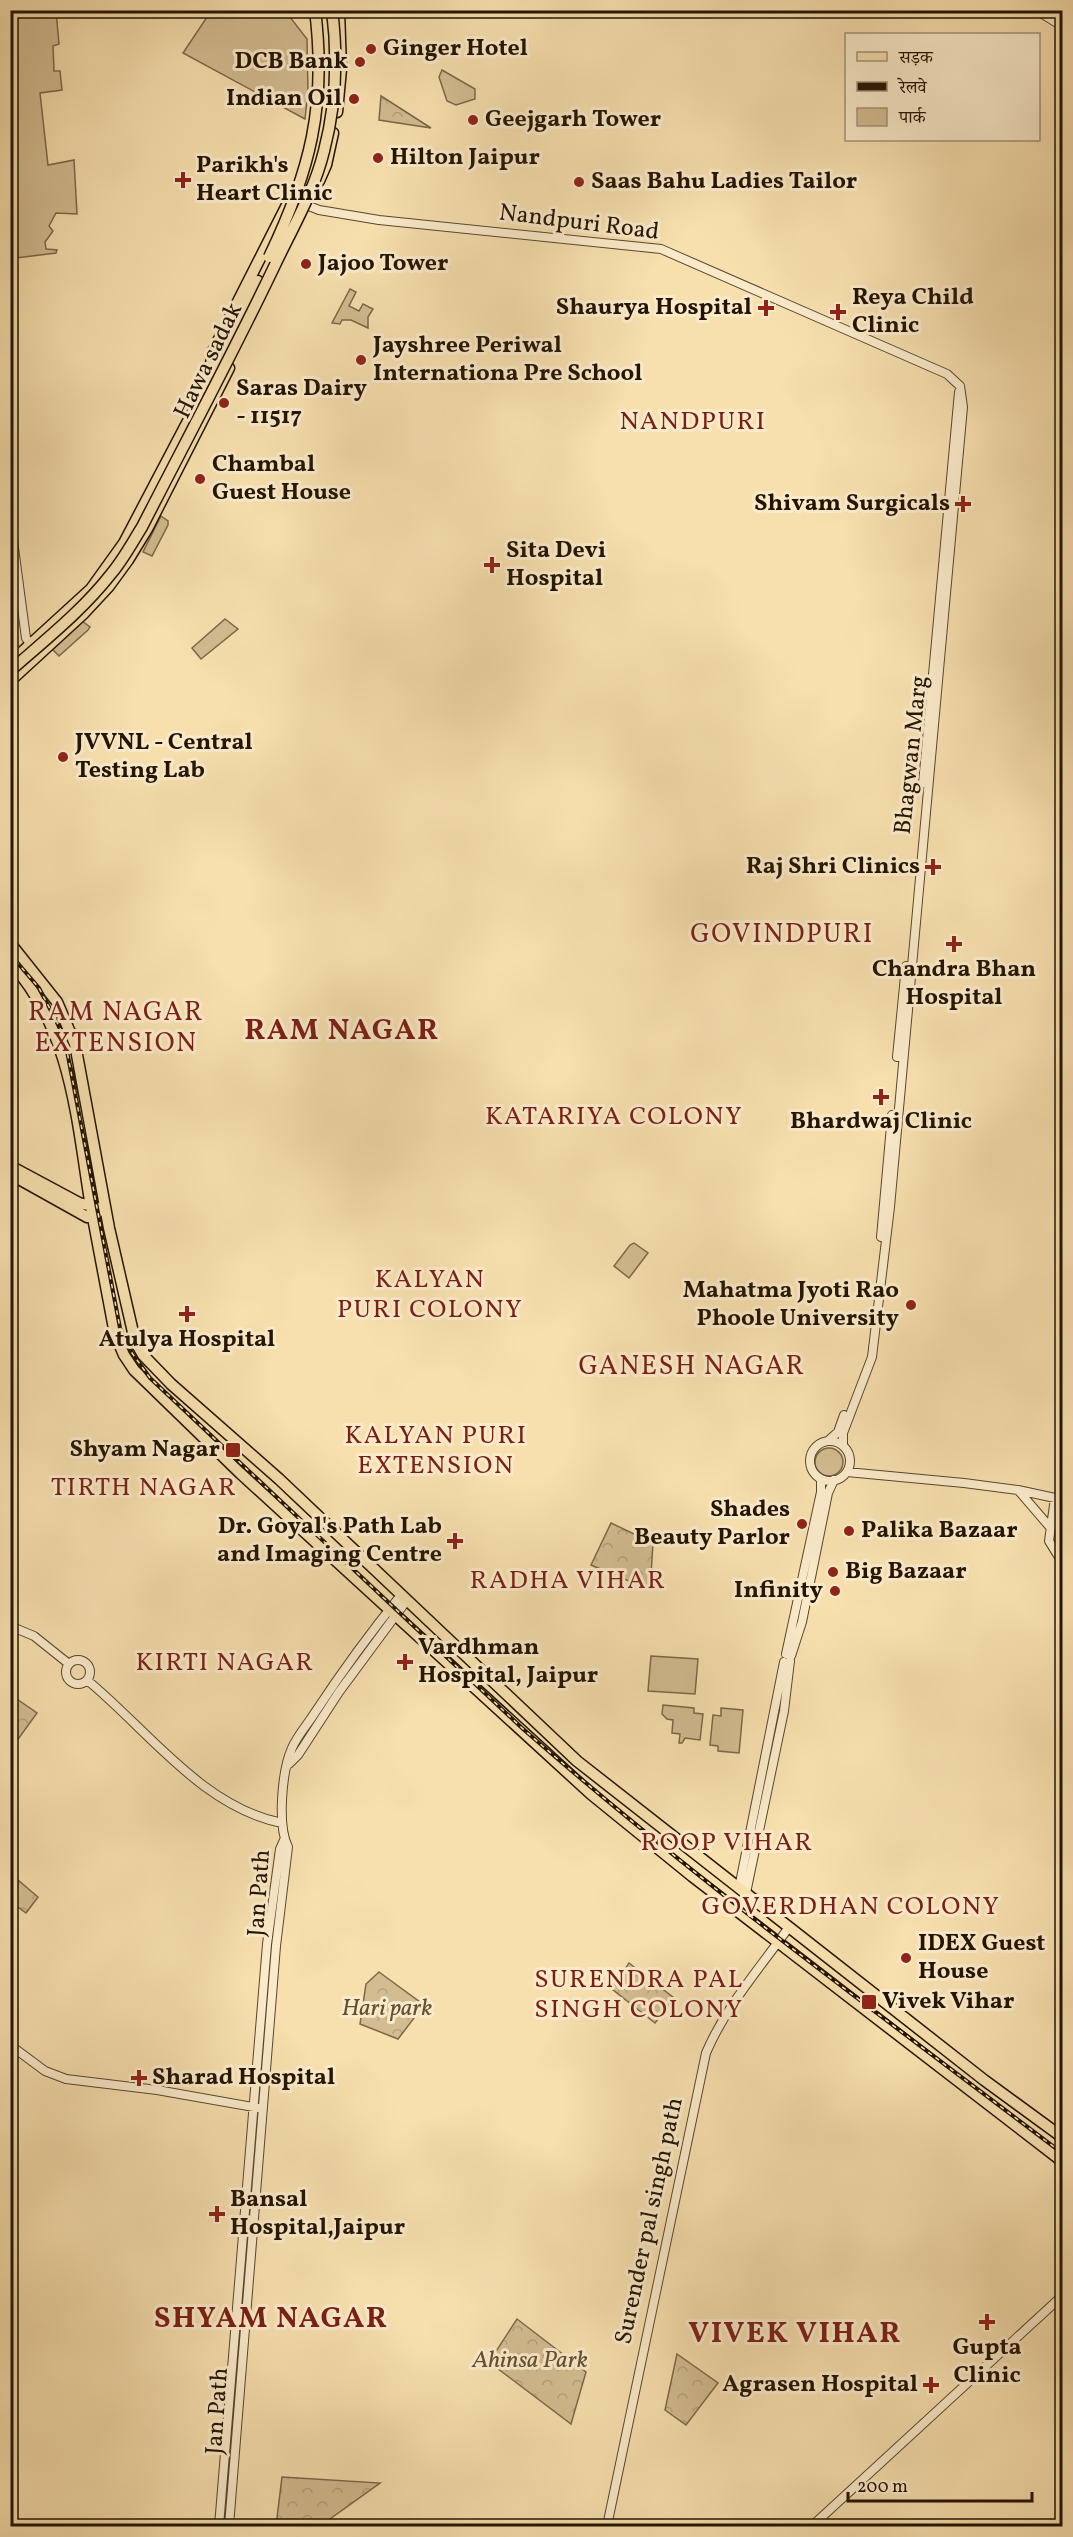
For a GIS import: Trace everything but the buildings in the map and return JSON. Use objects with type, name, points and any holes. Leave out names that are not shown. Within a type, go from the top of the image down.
[{"type":"main road","name":"Hawa sadak","points":[[10,681],[109,586],[147,529],[213,402],[299,203],[311,123],[314,80],[313,10]]},
{"type":"main road","points":[[208,383],[293,207],[304,174],[316,123],[320,44],[313,10]]},
{"type":"main road","points":[[299,203],[312,168],[321,131],[326,84],[327,38],[324,10]]},
{"type":"main road","points":[[10,671],[75,614],[111,575],[124,557],[142,528],[249,319],[307,199],[324,151],[334,85],[335,39],[332,10]]},
{"type":"main road","name":"Hawa sadak","points":[[10,663],[91,590],[124,543],[208,383],[213,351],[299,203],[326,165],[336,118],[342,69],[339,10]]},
{"type":"main road","points":[[10,942],[57,1002],[75,1044],[106,1210],[135,1341],[143,1355],[279,1479],[577,1761],[984,2080],[1062,2138]]},
{"type":"main road","points":[[10,962],[28,985],[51,1023],[62,1050],[80,1136],[115,1334],[124,1355],[147,1384],[240,1473],[591,1794],[778,1942],[1062,2161]]},
{"type":"main road","points":[[10,1166],[92,1210],[106,1210]]},
{"type":"main road","points":[[10,1174],[87,1216],[92,1210]]},
{"type":"main road","points":[[147,1384],[159,1372]]},
{"type":"street","points":[[1036,10],[1062,26]]},
{"type":"street","name":"Nandpuri Road","points":[[299,203],[380,220],[661,249],[947,374],[960,386]]},
{"type":"street","name":"Bhagwan Marg","points":[[829,1440],[838,1432],[868,1352],[884,1207],[960,386]]},
{"type":"street","name":"Bhagwan Marg","points":[[843,1445],[843,1433],[872,1357],[890,1208],[963,406],[960,386]]},
{"type":"street","points":[[10,518],[26,638],[39,655]]},
{"type":"street","points":[[743,1891],[821,1492],[821,1479],[810,1467],[809,1457],[813,1448],[829,1440],[843,1445],[850,1457],[847,1472]]},
{"type":"street","points":[[788,1658],[802,1622],[828,1493],[834,1480],[847,1472],[1018,1490],[1055,1498]]},
{"type":"street","points":[[821,1479],[834,1480]]},
{"type":"street","points":[[1018,1490],[1050,1526]]},
{"type":"street","points":[[1055,1498],[1062,1513]]},
{"type":"street","points":[[1055,1498],[1049,1540],[1062,1562]]},
{"type":"street","name":"Jan Path","points":[[229,2526],[258,2108],[267,1941],[280,1849],[284,1840],[281,1804],[288,1764],[298,1755],[392,1612],[404,1598]]},
{"type":"street","points":[[10,1626],[34,1636],[69,1664]]},
{"type":"street","points":[[76,1660],[84,1661],[90,1670],[87,1680],[77,1684],[72,1683],[66,1675],[69,1664],[76,1660]]},
{"type":"street","points":[[87,1680],[214,1794],[262,1817],[282,1823]]},
{"type":"street","name":"Surender pal singh path","points":[[607,2526],[706,2054],[716,2029],[728,2010],[789,1927]]},
{"type":"street","points":[[10,2045],[45,2071],[66,2079],[157,2090],[258,2108]]},
{"type":"street","name":"Jan Path","points":[[219,2526],[258,2108]]},
{"type":"street","points":[[812,2526],[1062,2296]]},
{"type":"green space","points":[[10,11],[56,11],[59,44],[53,46],[54,71],[60,71],[62,90],[40,93],[48,165],[74,160],[77,214],[56,213],[49,226],[53,231],[45,242],[46,249],[57,250],[56,253],[16,258],[17,285],[11,286]]},
{"type":"green space","points":[[211,11],[277,11],[290,17],[307,39],[308,92],[305,119],[183,53]]},
{"type":"green space","points":[[442,70],[475,89],[475,99],[456,105],[447,101],[439,77]]},
{"type":"green space","points":[[381,96],[431,128],[379,120]]},
{"type":"green space","points":[[350,289],[356,292],[349,306],[359,311],[363,304],[373,309],[368,317],[368,328],[351,320],[342,320],[340,324],[332,323]]},
{"type":"green space","points":[[161,516],[168,521],[168,525],[152,556],[143,552]]},
{"type":"green space","points":[[225,619],[238,629],[201,659],[192,648]]},
{"type":"green space","points":[[82,621],[90,627],[59,656],[51,648]]},
{"type":"green space","points":[[634,1243],[648,1253],[629,1278],[614,1266]]},
{"type":"green space","points":[[829,1448],[839,1452],[843,1462],[839,1472],[829,1476],[819,1472],[815,1462],[819,1452]]},
{"type":"green space","points":[[611,1523],[653,1543],[650,1590],[591,1565]]},
{"type":"green space","points":[[651,1656],[698,1659],[695,1694],[648,1691]]},
{"type":"green space","points":[[11,1695],[37,1713],[11,1749]]},
{"type":"green space","points":[[663,1705],[694,1708],[694,1713],[703,1714],[700,1740],[685,1738],[682,1743],[679,1743],[680,1734],[672,1733],[673,1720],[667,1719],[662,1714]]},
{"type":"green space","points":[[721,1708],[743,1710],[739,1753],[718,1751],[718,1746],[710,1745],[713,1715],[721,1716]]},
{"type":"green space","points":[[11,1874],[38,1897],[26,1913],[11,1902]]},
{"type":"green space","points":[[629,1963],[674,1998],[655,2023],[612,1989]]},
{"type":"green space","name":"Hari park","points":[[379,1972],[424,2005],[398,2039],[360,2024],[366,1984]]},
{"type":"green space","name":"Ahinsa Park","points":[[517,2319],[586,2372],[571,2424],[489,2362]]},
{"type":"green space","points":[[677,2354],[718,2383],[686,2425],[665,2410]]},
{"type":"green space","points":[[282,2477],[380,2483],[320,2526],[276,2526]]},
{"type":"railway","points":[[10,954],[39,988],[60,1028],[67,1051],[120,1328],[132,1353],[150,1378],[522,1728],[587,1784],[788,1945],[1062,2153]]},
{"type":"place","name":"Ginger Hotel","points":[[371,49]]},
{"type":"place","name":"DCB Bank","points":[[360,62]]},
{"type":"place","name":"Indian Oil","points":[[354,99]]},
{"type":"place","name":"Geejgarh Tower","points":[[473,120]]},
{"type":"place","name":"Hilton Jaipur","points":[[378,158]]},
{"type":"place","name":"Parikh's Heart Clinic","points":[[183,180]]},
{"type":"place","name":"Saas Bahu Ladies Tailor","points":[[579,182]]},
{"type":"place","name":"Jajoo Tower","points":[[306,264]]},
{"type":"place","name":"Shaurya Hospital","points":[[766,308]]},
{"type":"place","name":"Reya Child Clinic","points":[[838,312]]},
{"type":"place","name":"Jayshree Periwal Internationa Pre School","points":[[361,360]]},
{"type":"place","name":"Saras Dairy - 11517","points":[[224,403]]},
{"type":"place","name":"Chambal Guest House","points":[[200,479]]},
{"type":"place","name":"Shivam Surgicals","points":[[963,504]]},
{"type":"place","name":"Sita Devi Hospital","points":[[492,565]]},
{"type":"place","name":"JVVNL - Central Testing Lab","points":[[63,757]]},
{"type":"place","name":"Raj Shri Clinics","points":[[933,867]]},
{"type":"place","name":"Chandra Bhan Hospital","points":[[954,944]]},
{"type":"place","name":"Bhardwaj Clinic","points":[[881,1097]]},
{"type":"place","name":"Mahatma Jyoti Rao Phoole University","points":[[911,1305]]},
{"type":"place","name":"Atulya Hospital","points":[[187,1314]]},
{"type":"place","name":"Shyam Nagar","points":[[233,1450]]},
{"type":"place","name":"Shades Beauty Parlor","points":[[802,1524]]},
{"type":"place","name":"Palika Bazaar","points":[[849,1531]]},
{"type":"place","name":"Dr. Goyal's Path Lab and Imaging Centre","points":[[455,1541]]},
{"type":"place","name":"Big Bazaar","points":[[833,1572]]},
{"type":"place","name":"Infinity","points":[[835,1591]]},
{"type":"place","name":"Vardhman Hospital, Jaipur","points":[[405,1662]]},
{"type":"place","name":"IDEX Guest House","points":[[906,1958]]},
{"type":"place","name":"Vivek Vihar","points":[[869,2002]]},
{"type":"place","name":"Sharad Hospital","points":[[139,2078]]},
{"type":"place","name":"Bansal Hospital,Jaipur","points":[[217,2214]]},
{"type":"place","name":"Gupta Clinic","points":[[987,2322]]},
{"type":"place","name":"Agrasen Hospital","points":[[931,2385]]},
{"type":"district","name":"NANDPURI","points":[[693,422]]},
{"type":"district","name":"GOVINDPURI","points":[[782,935]]},
{"type":"district","name":"RAM NAGAR EXTENSION","points":[[116,1028]]},
{"type":"district","name":"RAM NAGAR","points":[[342,1031]]},
{"type":"district","name":"KATARIYA COLONY","points":[[614,1117]]},
{"type":"district","name":"KALYAN PURI COLONY","points":[[430,1295]]},
{"type":"district","name":"GANESH NAGAR","points":[[692,1367]]},
{"type":"district","name":"KALYAN PURI EXTENSION","points":[[436,1451]]},
{"type":"district","name":"TIRTH NAGAR","points":[[144,1488]]},
{"type":"district","name":"RADHA VIHAR","points":[[568,1581]]},
{"type":"district","name":"KIRTI NAGAR","points":[[225,1663]]},
{"type":"district","name":"ROOP VIHAR","points":[[727,1843]]},
{"type":"district","name":"GOVERDHAN COLONY","points":[[851,1907]]},
{"type":"district","name":"SURENDRA PAL SINGH COLONY","points":[[639,1995]]},
{"type":"district","name":"SHYAM NAGAR","points":[[271,2319]]},
{"type":"district","name":"VIVEK VIHAR","points":[[795,2334]]}]
